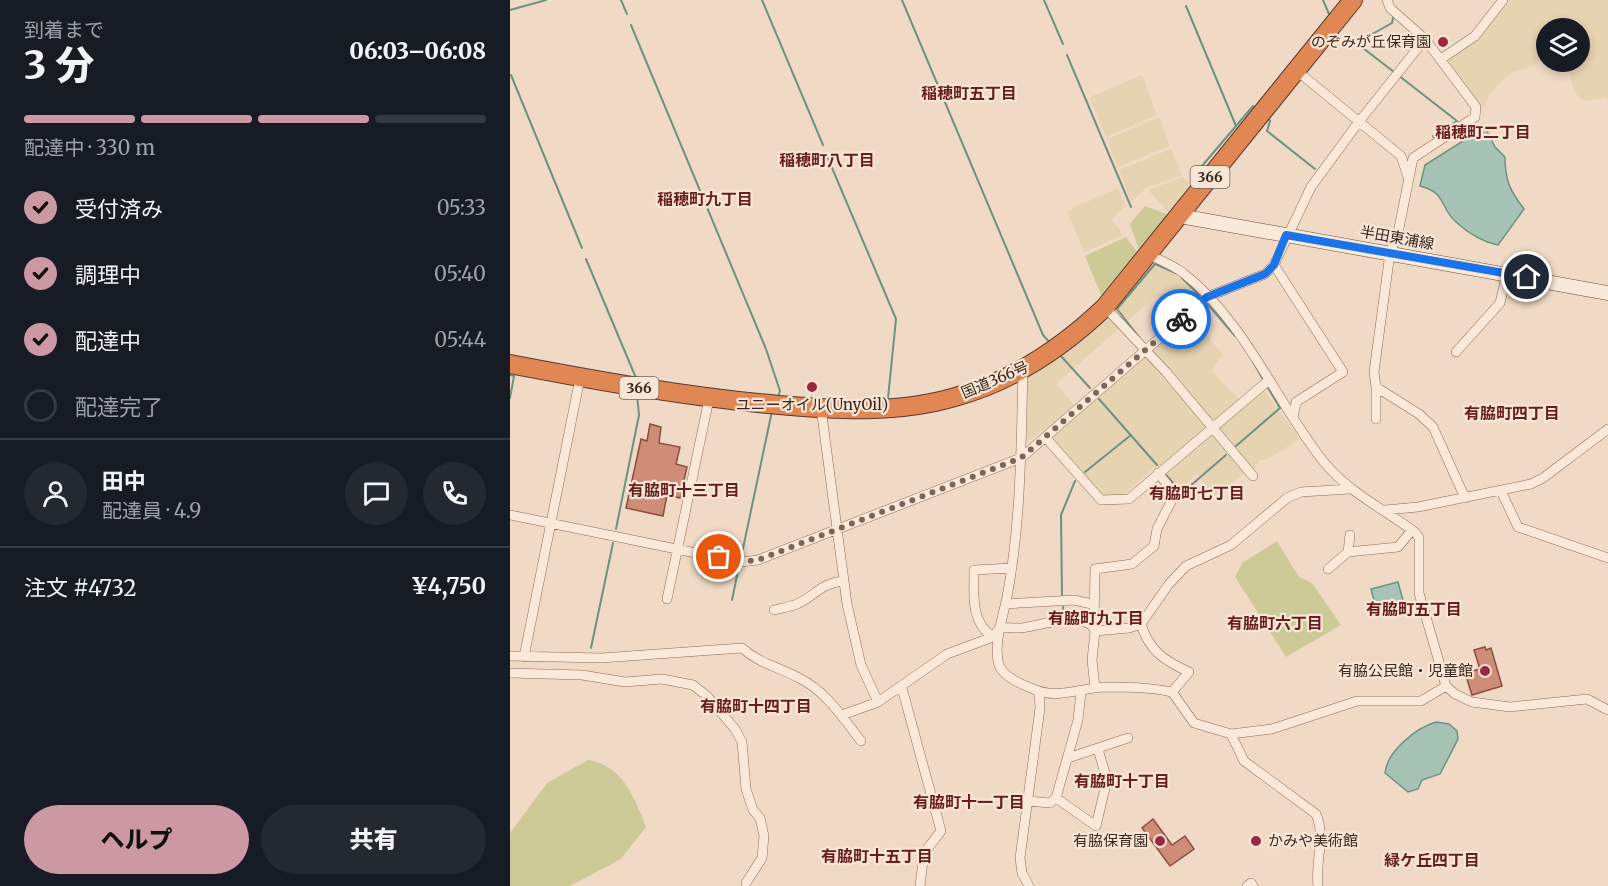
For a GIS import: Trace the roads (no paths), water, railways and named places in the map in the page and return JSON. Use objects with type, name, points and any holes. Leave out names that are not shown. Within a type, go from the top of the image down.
[{"type":"highway","name":"国道366号","points":[[510,364],[709,399],[821,408],[868,409],[935,402],[981,389],[1023,370],[1055,350],[1105,307],[1150,255],[1353,0]]},
{"type":"main road","name":"半田東浦線","points":[[1180,216],[1507,273],[1608,293]]},
{"type":"street","points":[[1376,419],[1374,372],[1377,339],[1385,303],[1390,253],[1398,232],[1413,158],[1476,117],[1476,107],[1442,59],[1425,39],[1390,8],[1387,0]]},
{"type":"street","points":[[1442,59],[1474,36],[1503,0]]},
{"type":"street","points":[[510,515],[740,562],[749,561],[839,530],[1021,458],[1204,299],[1256,279],[1274,265],[1286,235],[1311,187],[1358,123],[1425,39]]},
{"type":"street","points":[[1297,71],[1401,156],[1408,180]]},
{"type":"street","points":[[1150,255],[1181,272],[1244,339],[1266,383],[1323,460],[1350,489],[1385,510],[1419,538],[1419,593],[1446,686],[1464,699],[1488,705],[1510,707],[1587,699],[1594,700],[1608,710]]},
{"type":"street","points":[[1274,265],[1343,372],[1296,402],[1293,418]]},
{"type":"street","points":[[1456,352],[1500,303],[1507,273]]},
{"type":"street","points":[[1105,307],[1253,476]]},
{"type":"street","points":[[1023,370],[1021,458],[1012,568],[998,647],[1001,668],[1039,691],[1081,692],[1095,688],[1145,687],[1172,692],[1194,723],[1231,734],[1272,729],[1357,701],[1420,701],[1446,686]]},
{"type":"street","points":[[524,657],[580,378]]},
{"type":"street","points":[[1045,437],[1101,500],[1129,499],[1211,427],[1266,383]]},
{"type":"street","points":[[1376,387],[1419,414],[1433,428],[1465,498]]},
{"type":"street","points":[[667,599],[709,399]]},
{"type":"street","points":[[821,408],[839,530],[843,582],[861,665],[878,702]]},
{"type":"street","points":[[1385,510],[1501,491],[1543,478],[1608,429]]},
{"type":"street","points":[[1095,688],[1092,660],[1096,614],[1092,604],[1095,569],[1132,564],[1154,546],[1157,529],[1175,494],[1158,473]]},
{"type":"street","points":[[1001,627],[1021,628],[1064,620],[1094,629],[1129,628],[1141,624],[1169,584],[1186,566],[1231,545],[1287,498],[1301,492],[1350,489]]},
{"type":"street","points":[[1501,491],[1518,527],[1608,558]]},
{"type":"street","points":[[1347,552],[1388,550],[1398,547],[1412,530]]},
{"type":"street","points":[[1328,569],[1347,552],[1350,535]]},
{"type":"street","points":[[993,637],[986,633],[975,613],[974,570],[1012,568]]},
{"type":"street","points":[[774,610],[798,604],[811,593],[832,582],[843,582]]},
{"type":"street","points":[[1005,604],[1074,600],[1092,604]]},
{"type":"street","points":[[1141,624],[1150,647],[1162,658],[1189,672],[1172,692]]},
{"type":"street","points":[[842,715],[878,702],[947,654],[993,637],[1001,627]]},
{"type":"street","points":[[510,656],[601,658],[742,648],[758,662],[799,677],[813,687],[842,715],[861,741]]},
{"type":"street","points":[[510,673],[582,675],[625,682],[662,679],[693,685],[707,696],[735,729],[742,742],[746,789],[753,810],[760,818],[764,836],[762,858],[746,883]]},
{"type":"street","points":[[902,687],[941,831],[924,853],[920,886]]},
{"type":"street","points":[[1029,886],[1022,873],[1020,858],[1040,708],[1039,691]]},
{"type":"street","points":[[1028,801],[1050,803],[1056,798],[1078,720],[1081,692]]},
{"type":"street","points":[[1231,734],[1244,761],[1316,814],[1320,830],[1316,872],[1318,886]]},
{"type":"street","points":[[1068,758],[1128,738]]},
{"type":"street","points":[[1056,798],[1096,826],[1107,780],[1098,749]]},
{"type":"street","points":[[1247,886],[1251,883],[1252,886]]},
{"type":"waterway","points":[[510,10],[546,0]]},
{"type":"waterway","points":[[621,0],[627,14]]},
{"type":"waterway","points":[[762,0],[823,145]]},
{"type":"waterway","points":[[902,0],[1043,335],[1051,344]]},
{"type":"waterway","points":[[1044,0],[1063,44]]},
{"type":"waterway","points":[[1323,0],[1329,14]]},
{"type":"waterway","points":[[1186,6],[1236,126]]},
{"type":"waterway","points":[[1393,18],[1392,23],[1367,37],[1359,45],[1394,72]]},
{"type":"waterway","points":[[631,25],[766,349],[780,391],[778,397]]},
{"type":"waterway","points":[[1067,55],[1131,207]]},
{"type":"waterway","points":[[511,75],[582,248]]},
{"type":"waterway","points":[[1398,75],[1457,121],[1433,136],[1436,141]]},
{"type":"waterway","points":[[1196,173],[1253,106],[1256,108]]},
{"type":"waterway","points":[[1268,118],[1270,121],[1267,131],[1315,169]]},
{"type":"waterway","points":[[827,156],[896,319],[888,398]]},
{"type":"waterway","points":[[586,259],[636,378]]},
{"type":"waterway","points":[[1139,337],[1117,309],[1155,264],[1178,274]]},
{"type":"waterway","points":[[1182,278],[1201,297]]},
{"type":"waterway","points":[[1205,301],[1235,336]]},
{"type":"waterway","points":[[1060,355],[1090,388]]},
{"type":"waterway","points":[[1252,360],[1264,381]]},
{"type":"waterway","points":[[510,375],[514,376],[510,398]]},
{"type":"waterway","points":[[1236,446],[1280,408],[1267,386]]},
{"type":"waterway","points":[[616,529],[639,415],[637,395]]},
{"type":"waterway","points":[[1099,399],[1157,465]]},
{"type":"waterway","points":[[741,558],[772,411]]},
{"type":"waterway","points":[[1085,472],[1131,435]]},
{"type":"waterway","points":[[1166,475],[1182,493],[1226,455]]},
{"type":"waterway","points":[[1062,595],[1061,515],[1075,481]]},
{"type":"waterway","points":[[591,648],[613,543]]},
{"type":"waterway","points":[[732,600],[739,566]]},
{"type":"waterway","points":[[1063,607],[1064,615]]},
{"type":"place","name":"のぞみが丘保育園","points":[[1443,42]]},
{"type":"place","name":"ユニーオイル(UnyOil)","points":[[812,387]]},
{"type":"place","name":"有脇公民館・児童館","points":[[1485,671]]},
{"type":"place","name":"有脇保育園","points":[[1160,841]]},
{"type":"place","name":"かみや美術館","points":[[1256,841]]},
{"type":"district","name":"稲穂町五丁目","points":[[969,93]]},
{"type":"district","name":"稲穂町二丁目","points":[[1483,132]]},
{"type":"district","name":"稲穂町八丁目","points":[[827,160]]},
{"type":"district","name":"稲穂町九丁目","points":[[705,199]]},
{"type":"district","name":"有脇町四丁目","points":[[1512,413]]},
{"type":"district","name":"有脇町十三丁目","points":[[684,490]]},
{"type":"district","name":"有脇町七丁目","points":[[1197,493]]},
{"type":"district","name":"有脇町五丁目","points":[[1414,609]]},
{"type":"district","name":"有脇町九丁目","points":[[1096,618]]},
{"type":"district","name":"有脇町六丁目","points":[[1275,623]]},
{"type":"district","name":"有脇町十四丁目","points":[[756,706]]},
{"type":"district","name":"有脇町十丁目","points":[[1122,781]]},
{"type":"district","name":"有脇町十一丁目","points":[[969,802]]},
{"type":"district","name":"有脇町十五丁目","points":[[877,856]]},
{"type":"district","name":"緑ケ丘四丁目","points":[[1432,860]]}]
